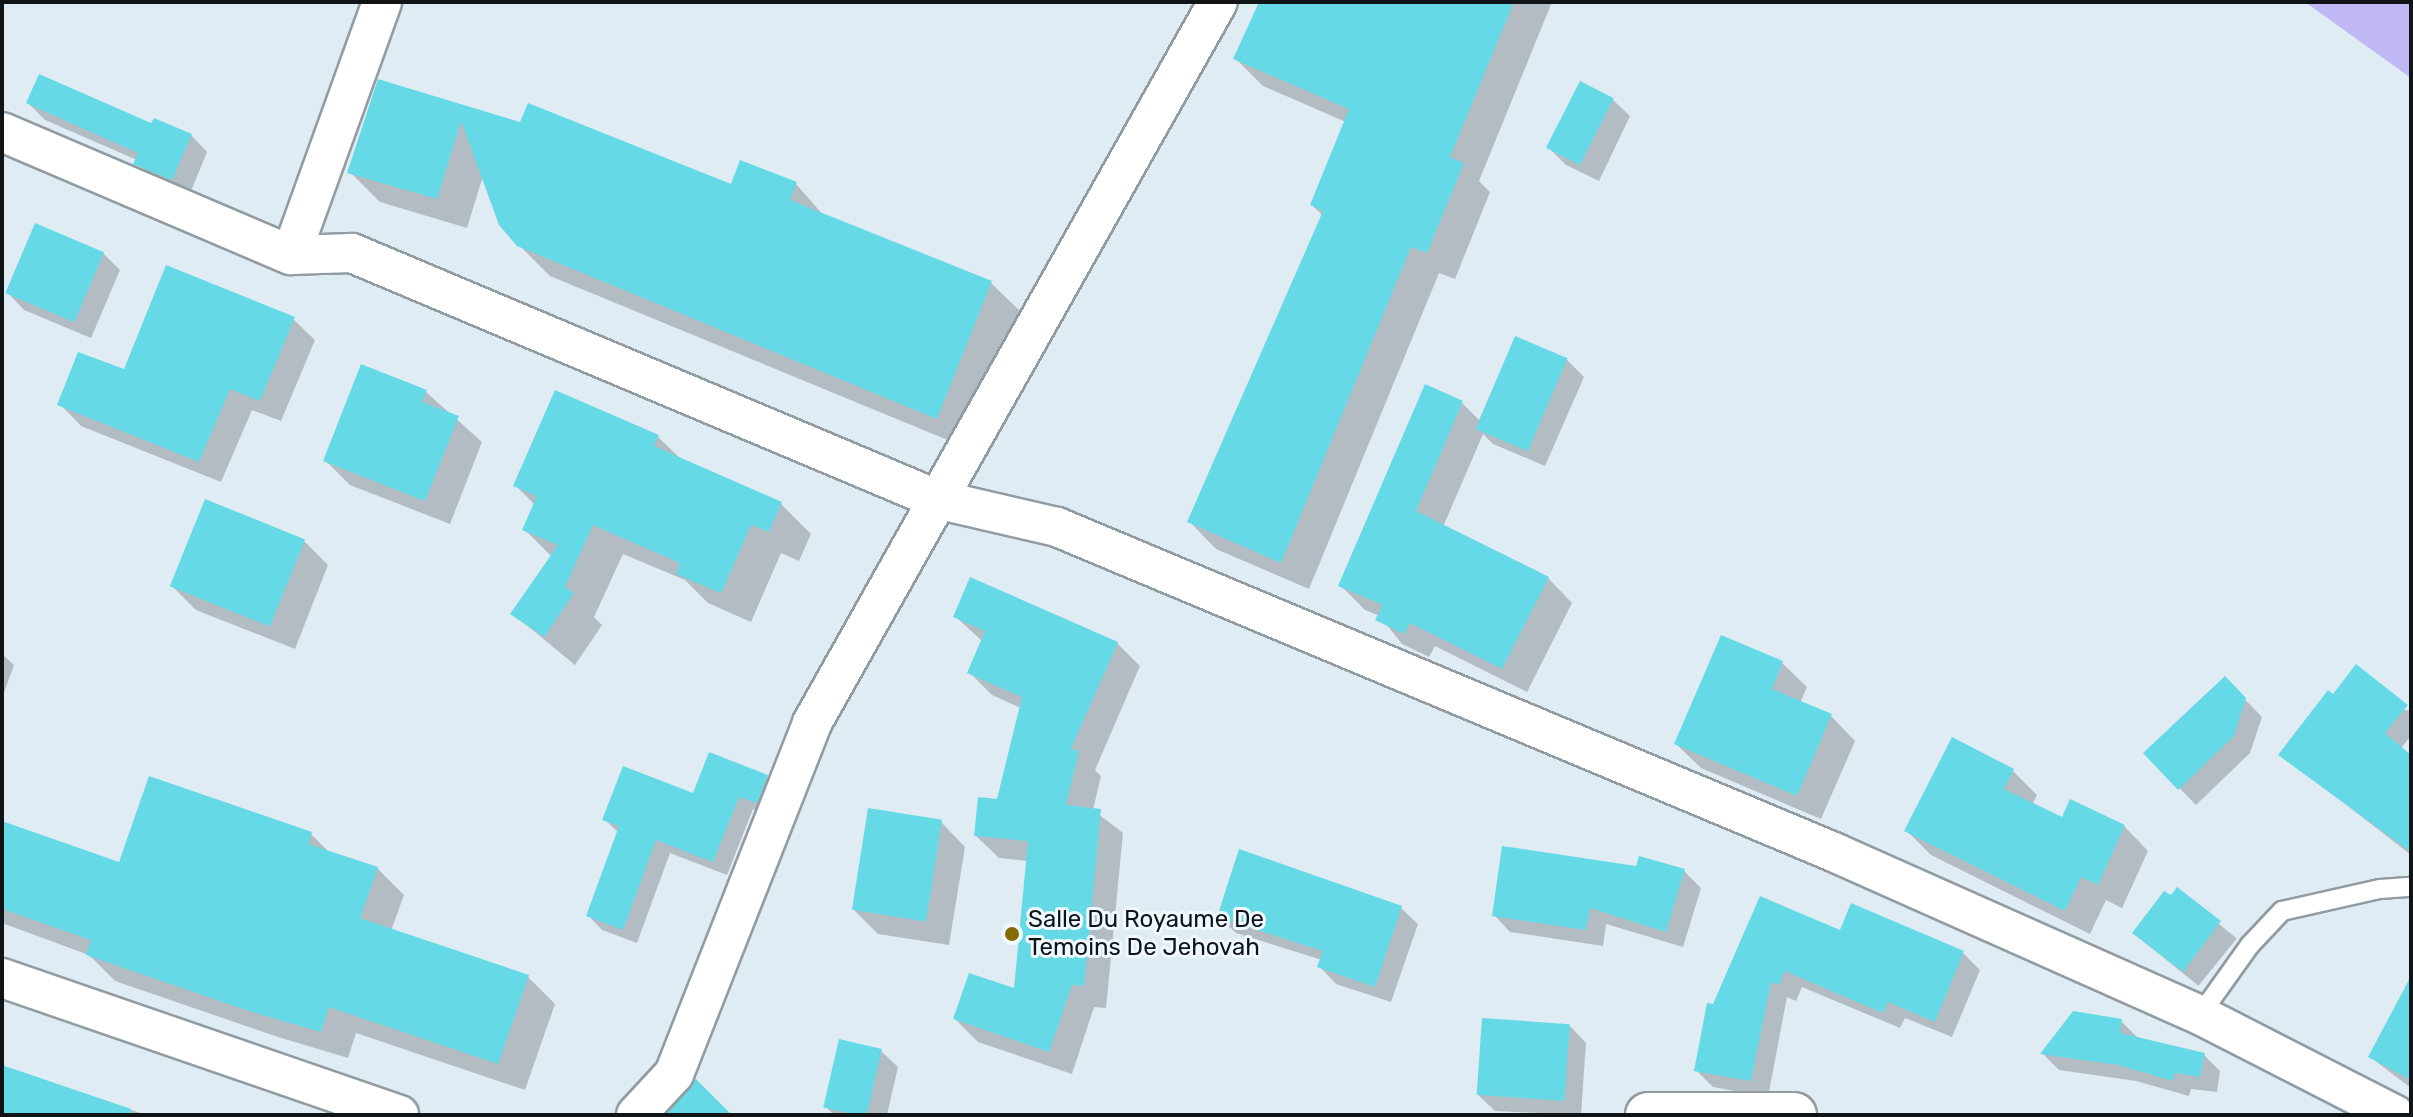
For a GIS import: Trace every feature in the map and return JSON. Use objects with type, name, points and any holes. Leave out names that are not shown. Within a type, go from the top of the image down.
[{"type":"highway","points":[[1648,1115],[1794,1115]]},
{"type":"street","points":[[291,255],[382,2]]},
{"type":"street","points":[[636,1115],[674,1074],[812,723],[1218,2]]},
{"type":"street","points":[[2,132],[291,255],[352,253],[936,499],[1057,527],[1836,853],[2200,1015],[2395,1115]]},
{"type":"street","points":[[2,978],[399,1115]]},
{"type":"lane","points":[[2200,1015],[2250,945],[2282,911],[2380,889],[2411,887]]},
{"type":"shaded area","points":[[2305,2],[2411,2],[2411,78]]},
{"type":"building","points":[[1259,2],[1514,2],[1450,157],[1464,163],[1427,253],[1411,247],[1281,563],[1187,522],[1323,211],[1310,205],[1349,109],[1233,59]]},
{"type":"building","points":[[39,74],[151,123],[154,118],[192,134],[172,180],[133,164],[138,153],[26,103]]},
{"type":"building","points":[[378,79],[520,122],[528,103],[731,184],[740,160],[797,182],[790,200],[992,281],[937,419],[517,246],[499,225],[461,121],[437,199],[347,173]]},
{"type":"building","points":[[1580,81],[1614,98],[1580,165],[1546,148]]},
{"type":"building","points":[[35,223],[104,252],[74,322],[5,293]]},
{"type":"building","points":[[166,265],[295,317],[260,401],[230,389],[199,462],[57,405],[78,352],[124,369]]},
{"type":"building","points":[[1515,336],[1567,358],[1528,451],[1476,429]]},
{"type":"building","points":[[361,364],[427,390],[422,402],[459,416],[425,501],[323,461]]},
{"type":"building","points":[[1425,384],[1463,401],[1416,511],[1549,577],[1502,669],[1410,623],[1404,634],[1375,620],[1383,605],[1338,586]]},
{"type":"building","points":[[555,390],[659,435],[654,446],[782,502],[769,532],[751,525],[721,593],[676,574],[680,563],[593,525],[565,587],[574,593],[544,637],[510,614],[558,545],[522,530],[537,496],[513,486]]},
{"type":"building","points":[[205,499],[305,539],[270,627],[170,586]]},
{"type":"building","points":[[970,577],[1118,642],[1071,749],[1079,751],[1066,805],[1101,809],[1084,986],[1072,985],[1049,1052],[953,1019],[969,973],[1014,988],[1028,841],[974,836],[978,797],[997,799],[1022,697],[967,673],[985,631],[953,617]]},
{"type":"building","points":[[1721,635],[1783,661],[1772,689],[1832,714],[1797,796],[1674,744]]},
{"type":"building","points":[[2356,664],[2408,705],[2385,733],[2411,755],[2411,852],[2278,755],[2328,690],[2333,694]]},
{"type":"building","points":[[2225,676],[2246,698],[2234,736],[2178,790],[2143,753]]},
{"type":"building","points":[[1952,737],[2014,769],[2004,789],[2062,817],[2070,799],[2125,825],[2098,885],[2081,877],[2065,911],[1904,831]]},
{"type":"building","points":[[709,752],[768,775],[757,803],[739,797],[713,862],[656,840],[623,930],[586,916],[619,826],[602,820],[623,766],[693,793]]},
{"type":"building","points":[[149,776],[312,832],[308,844],[378,867],[360,918],[529,975],[498,1064],[329,1007],[321,1032],[249,1011],[86,955],[91,940],[2,909],[2,821],[119,862]]},
{"type":"building","points":[[868,808],[942,820],[926,921],[852,910]]},
{"type":"building","points":[[1502,846],[1636,866],[1639,856],[1685,869],[1666,932],[1590,908],[1586,930],[1492,916]]},
{"type":"building","points":[[1239,849],[1402,906],[1375,987],[1317,967],[1323,951],[1217,917]]},
{"type":"building","points":[[2177,887],[2221,921],[2183,972],[2132,933],[2164,891],[2171,895]]},
{"type":"building","points":[[1760,896],[1840,930],[1851,903],[1964,951],[1935,1022],[1888,1002],[1883,1013],[1785,971],[1779,985],[1771,982],[1751,1081],[1694,1071],[1707,1003],[1713,1004]]},
{"type":"building","points":[[2411,976],[2411,1080],[2368,1057]]},
{"type":"building","points":[[2073,1011],[2122,1019],[2120,1033],[2205,1053],[2200,1077],[2175,1073],[2173,1081],[2118,1065],[2040,1054]]},
{"type":"building","points":[[1482,1018],[1570,1024],[1564,1101],[1477,1095]]},
{"type":"building","points":[[839,1039],[882,1049],[867,1115],[823,1107]]},
{"type":"building","points":[[2,1065],[131,1109],[130,1115],[2,1115]]},
{"type":"building","points":[[696,1079],[732,1115],[666,1115]]},
{"type":"place","name":"Salle Du Royaume De Temoins De Jehovah","points":[[1012,934]]}]
